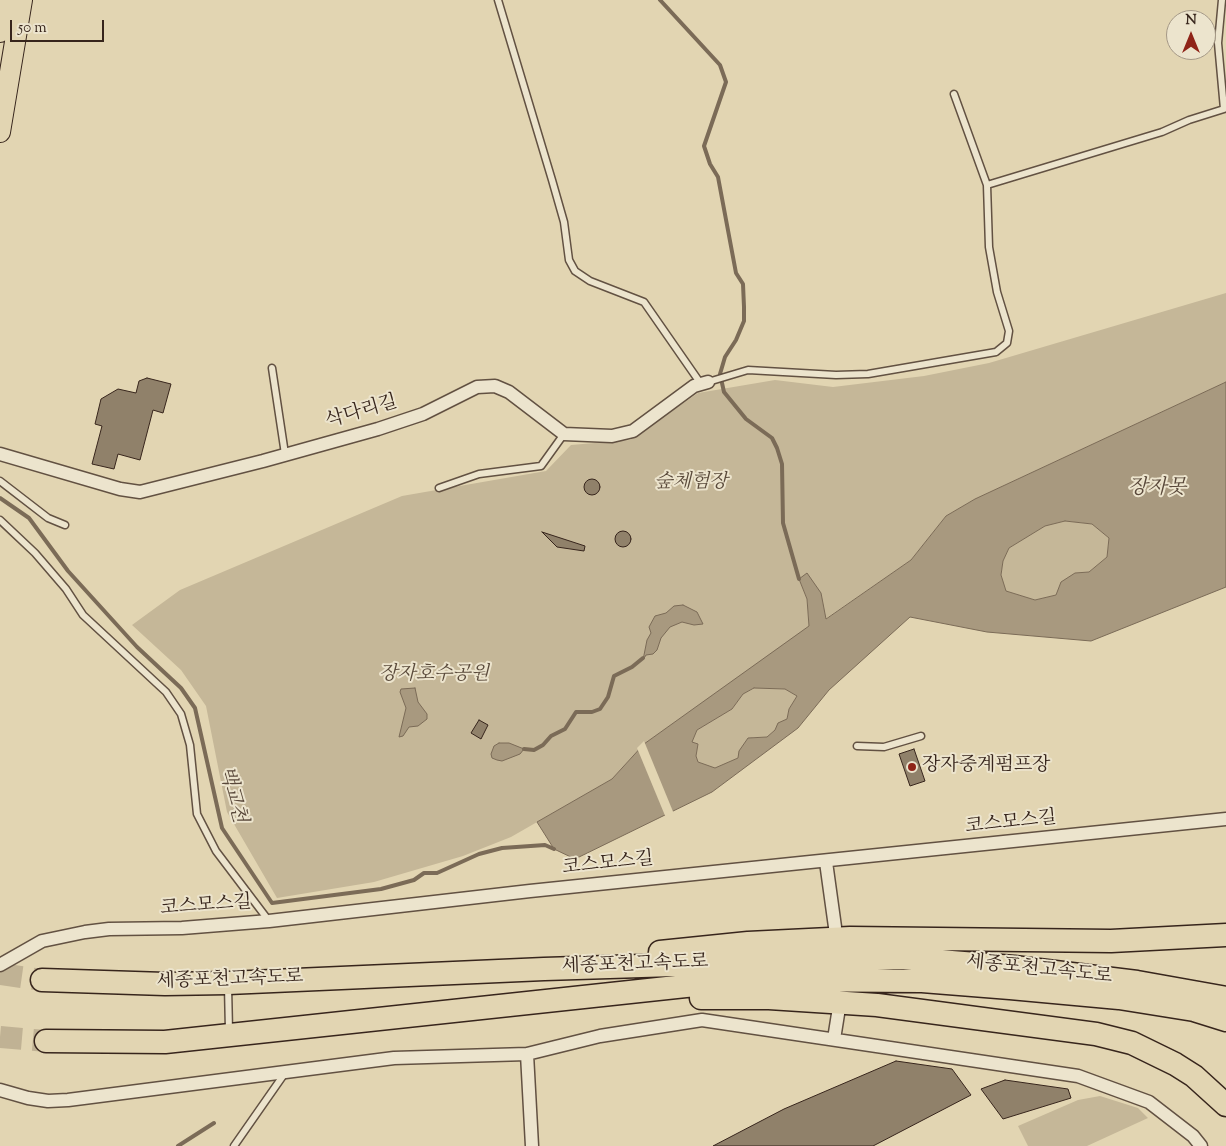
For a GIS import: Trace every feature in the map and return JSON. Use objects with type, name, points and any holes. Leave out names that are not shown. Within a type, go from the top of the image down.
[{"type":"highway","points":[[544,968],[645,953],[758,943],[850,938],[1111,941],[1226,935]]},
{"type":"highway","name":"세종포천고속도로","points":[[42,980],[165,984],[228,983],[544,968],[901,958],[1014,967],[1137,982],[1226,998]]},
{"type":"highway","name":"세종포천고속도로","points":[[46,1041],[165,1042],[543,1001],[766,980],[895,980],[1120,998],[1194,1010],[1226,1020]]},
{"type":"highway","points":[[543,1001],[583,1003],[687,998],[831,1001],[877,1005],[1071,1030],[1113,1038],[1154,1053],[1194,1076],[1226,1105]]},
{"type":"main road","points":[[0,32],[5,0]]},
{"type":"main road","points":[[0,132],[22,0]]},
{"type":"street","points":[[564,434],[612,436],[633,431],[694,386],[705,383]]},
{"type":"street","name":"삭다리길","points":[[0,454],[112,487],[140,492],[285,454],[423,414],[477,387],[495,386],[509,392],[564,434]]},
{"type":"street","name":"코스모스길","points":[[0,965],[42,941],[66,934],[109,929],[182,928],[269,921],[530,891],[826,862],[1226,819]]},
{"type":"street","points":[[826,862],[835,926]]},
{"type":"street","points":[[834,1039],[838,1014]]},
{"type":"street","points":[[0,1090],[28,1098],[48,1101],[68,1100],[287,1070],[394,1058],[527,1054],[600,1036],[702,1020],[1078,1076],[1149,1102],[1193,1136],[1201,1146]]},
{"type":"street","points":[[527,1054],[532,1146]]},
{"type":"lane","points":[[498,0],[564,222],[569,260],[575,271],[590,281],[644,302],[705,383],[748,370],[836,375],[868,374],[996,352],[1007,343],[1009,331],[997,292],[989,247],[987,185],[954,94]]},
{"type":"lane","points":[[987,185],[1162,132],[1189,120],[1225,109],[1218,43],[1222,0]]},
{"type":"lane","points":[[272,368],[285,454]]},
{"type":"lane","points":[[439,488],[479,474],[541,466],[564,434]]},
{"type":"lane","points":[[0,481],[48,518],[66,525]]},
{"type":"lane","points":[[0,520],[35,553],[66,589],[83,615],[166,692],[182,714],[190,745],[197,814],[216,851],[269,921]]},
{"type":"lane","points":[[857,746],[884,747],[921,736]]},
{"type":"lane","points":[[228,983],[229,1036]]},
{"type":"lane","points":[[234,1146],[287,1070]]},
{"type":"green space","name":"장자호수공원","points":[[1226,293],[1226,382],[975,499],[946,516],[911,560],[825,619],[821,593],[799,579],[807,599],[809,626],[799,635],[644,744],[612,779],[511,837],[463,856],[374,882],[277,898],[227,812],[206,706],[181,670],[132,625],[180,590],[402,496],[546,471],[571,445],[630,440],[698,393],[775,380],[833,387],[924,376],[989,363]]},
{"type":"green space","points":[[1065,521],[1092,524],[1109,538],[1107,557],[1089,572],[1075,573],[1056,595],[1035,600],[1006,591],[1001,576],[1003,561],[1009,548],[1045,526]]},
{"type":"green space","points":[[755,688],[786,689],[797,696],[789,709],[787,719],[767,737],[753,737],[738,758],[715,769],[698,762],[696,756],[698,744],[692,742],[697,730],[732,709],[743,694]]},
{"type":"green space","points":[[1100,1096],[1138,1108],[1148,1118],[1087,1146],[1028,1146],[1018,1126],[1078,1100]]},
{"type":"water","name":"장자못","points":[[1226,382],[1226,587],[1091,641],[987,632],[910,617],[829,690],[798,728],[712,792],[575,859],[554,849],[537,822],[612,779],[644,744],[809,626],[807,599],[799,579],[807,573],[821,593],[826,619],[911,560],[946,516],[975,499]],"holes":[[[1065,521],[1092,524],[1109,538],[1107,557],[1089,572],[1075,573],[1061,582],[1056,595],[1035,600],[1006,591],[1001,575],[1003,561],[1009,548],[1045,526]],[[754,688],[785,689],[797,696],[789,709],[787,719],[778,723],[775,730],[767,737],[748,738],[739,751],[738,758],[715,768],[698,762],[696,756],[698,744],[692,742],[697,730],[732,709],[743,694]]]},
{"type":"water","points":[[683,605],[697,612],[703,624],[694,625],[682,622],[670,627],[661,638],[657,650],[653,654],[646,655],[643,660],[647,640],[651,633],[649,627],[655,616],[666,613],[674,606]]},
{"type":"water","points":[[415,688],[418,702],[427,714],[427,719],[418,726],[409,727],[403,736],[399,737],[406,708],[400,692],[401,689]]},
{"type":"water","points":[[499,743],[509,743],[524,749],[520,754],[502,761],[497,760],[492,758],[491,754],[494,746]]},
{"type":"pier","points":[[644,741],[674,814],[666,818],[637,748]]},
{"type":"building","points":[[147,378],[171,384],[163,413],[153,410],[140,460],[118,454],[114,469],[92,464],[102,426],[95,424],[101,399],[118,389],[136,393],[139,381]]},
{"type":"building","points":[[589,479],[595,479],[600,484],[598,493],[589,495],[584,490],[584,484]]},
{"type":"building","points":[[620,531],[626,531],[631,536],[629,545],[620,547],[615,542],[615,536]]},
{"type":"building","points":[[542,532],[585,546],[584,551],[557,547]]},
{"type":"building","points":[[479,720],[488,725],[481,739],[471,733]]},
{"type":"building","name":"장자중계펌프장","points":[[914,749],[925,781],[910,786],[899,754]]},
{"type":"building","points":[[896,1061],[952,1069],[971,1095],[873,1146],[713,1146],[784,1109]]},
{"type":"building","points":[[1005,1080],[1068,1089],[1071,1098],[1003,1119],[981,1089]]},
{"type":"waterway","points":[[660,0],[720,65],[726,82],[704,146],[710,164],[718,177],[736,273],[743,284],[744,321],[736,340],[725,357],[720,374],[724,392],[746,419],[772,438],[777,448],[782,464],[783,523],[799,579]]},
{"type":"waterway","name":"백교천","points":[[0,498],[29,518],[68,571],[137,647],[181,688],[195,708],[222,828],[272,903],[381,889],[414,880],[424,873],[437,873],[479,854],[502,848],[545,845],[554,849]]},
{"type":"waterway","points":[[524,749],[534,750],[543,745],[551,736],[565,729],[576,712],[592,712],[600,709],[608,697],[614,676],[632,667],[643,658]]},
{"type":"waterway","points":[[178,1146],[214,1123]]},
{"type":"tunnel","points":[[0,974],[42,980]]},
{"type":"tunnel","points":[[0,1037],[46,1041]]},
{"type":"place","name":"장자중계펌프장","points":[[912,767]]},
{"type":"park label","name":"숲체험장","points":[[691,484]]}]
